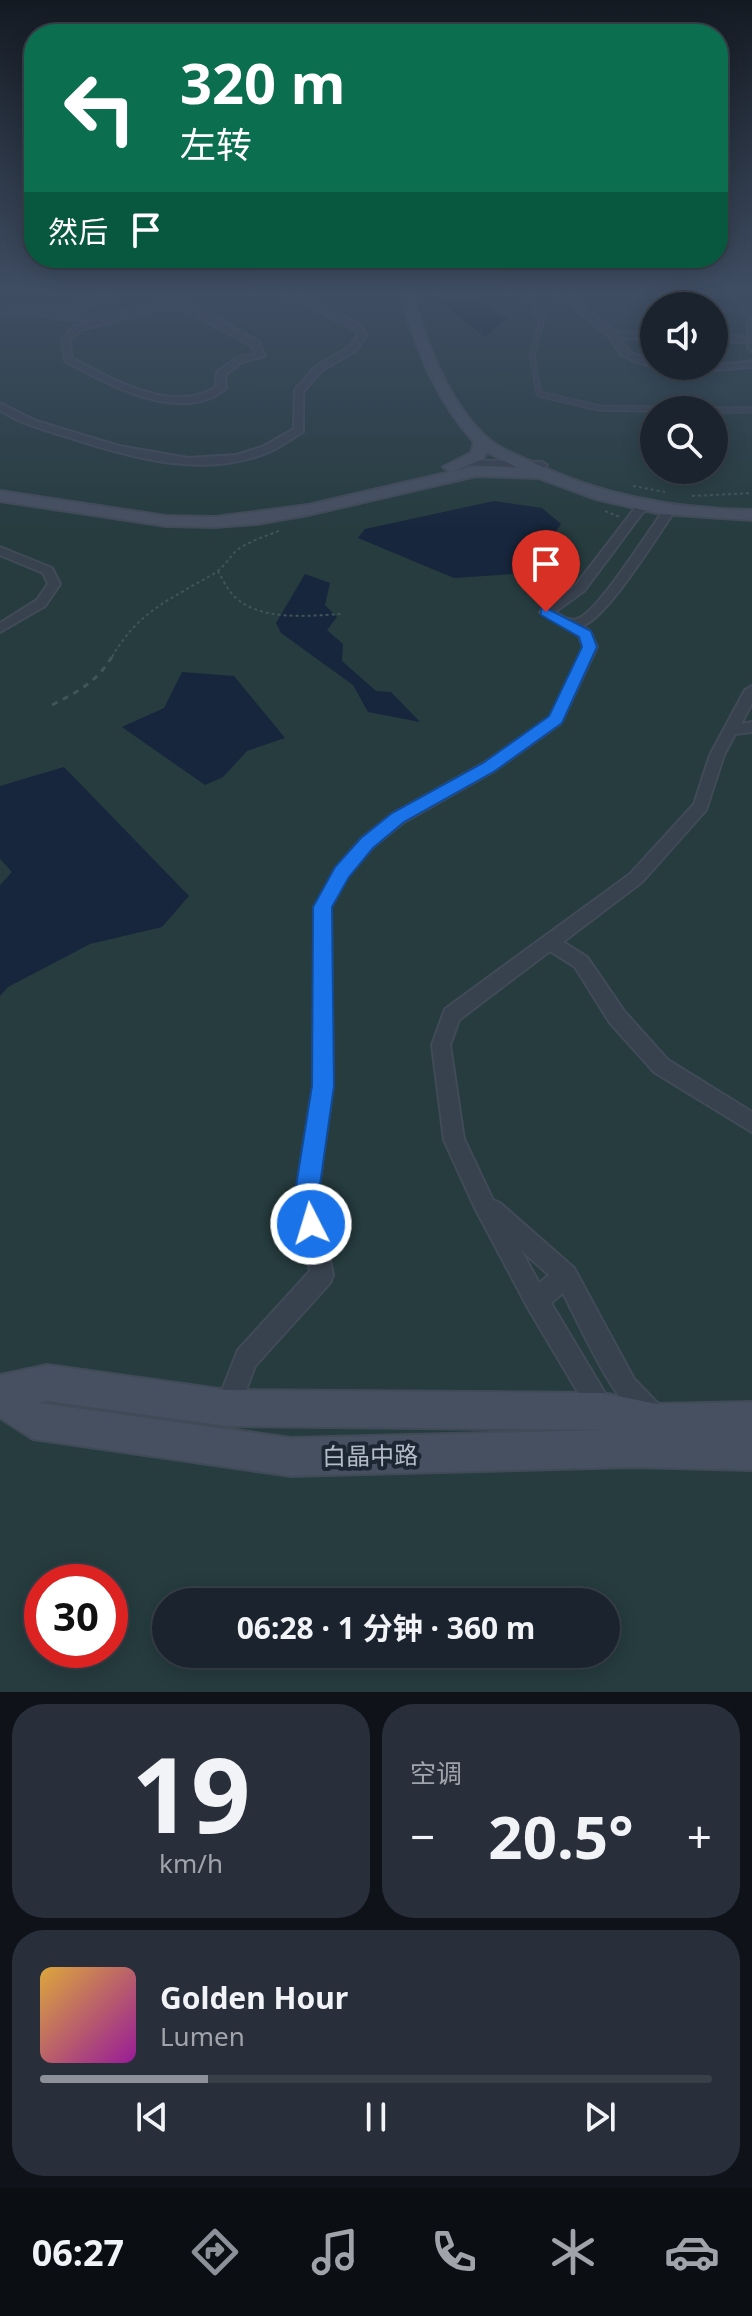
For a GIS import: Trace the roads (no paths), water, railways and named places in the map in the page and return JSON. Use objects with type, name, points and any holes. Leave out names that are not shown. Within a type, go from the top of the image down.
[{"type":"street","points":[[93,373],[136,390],[191,401],[213,397],[221,388],[221,373]]},
{"type":"street","points":[[1,409],[118,451],[188,463],[236,459],[264,451],[299,430],[298,392],[315,373]]},
{"type":"street","points":[[435,373],[451,403],[491,443],[535,468],[593,493],[646,507],[670,502],[752,515]]},
{"type":"street","points":[[449,373],[491,443]]},
{"type":"street","points":[[0,496],[166,521],[257,519],[308,510],[474,466],[481,452],[491,443]]},
{"type":"street","points":[[0,487],[140,510],[236,514],[474,466],[535,468],[665,501],[752,505]]},
{"type":"street","points":[[567,625],[585,622],[602,605],[670,502]]},
{"type":"street","points":[[227,1408],[246,1358],[322,1275],[306,1199],[323,1086],[323,907],[342,872],[367,843],[398,818],[489,767],[556,720],[590,647],[585,634],[546,612],[580,588],[630,522],[646,507]]},
{"type":"street","points":[[0,551],[48,571],[54,584],[41,603],[0,628]]},
{"type":"street","points":[[603,1411],[536,1300],[482,1201],[454,1140],[441,1045],[452,1015],[636,878],[701,806],[717,755],[752,690]]},
{"type":"street","points":[[731,730],[752,727]]},
{"type":"street","points":[[550,942],[581,962],[617,1017],[661,1066],[752,1123]]},
{"type":"street","points":[[482,1201],[566,1276],[626,1387],[657,1422]]},
{"type":"street","points":[[536,1300],[566,1276]]},
{"type":"street","name":"白晶中路","points":[[0,1394],[47,1383],[227,1408],[603,1411],[657,1422],[752,1420]]},
{"type":"street","name":"白晶中路","points":[[0,1394],[33,1421],[291,1457],[633,1448],[752,1451]]},
{"type":"lane","points":[[532,373],[539,394],[564,403],[611,411],[640,411]]},
{"type":"lane","points":[[728,410],[752,410]]},
{"type":"water","points":[[494,501],[542,508],[561,524],[527,573],[454,578],[358,538],[365,529]]},
{"type":"water","points":[[305,574],[330,583],[325,605],[337,617],[327,630],[343,644],[342,661],[376,691],[391,692],[420,722],[368,712],[353,685],[281,633],[276,623]]},
{"type":"water","points":[[182,672],[234,676],[285,738],[247,751],[223,777],[205,785],[122,727],[164,708]]},
{"type":"water","points":[[64,767],[189,896],[162,927],[90,944],[8,987],[0,996],[0,885],[12,872],[0,859],[0,786]]}]
